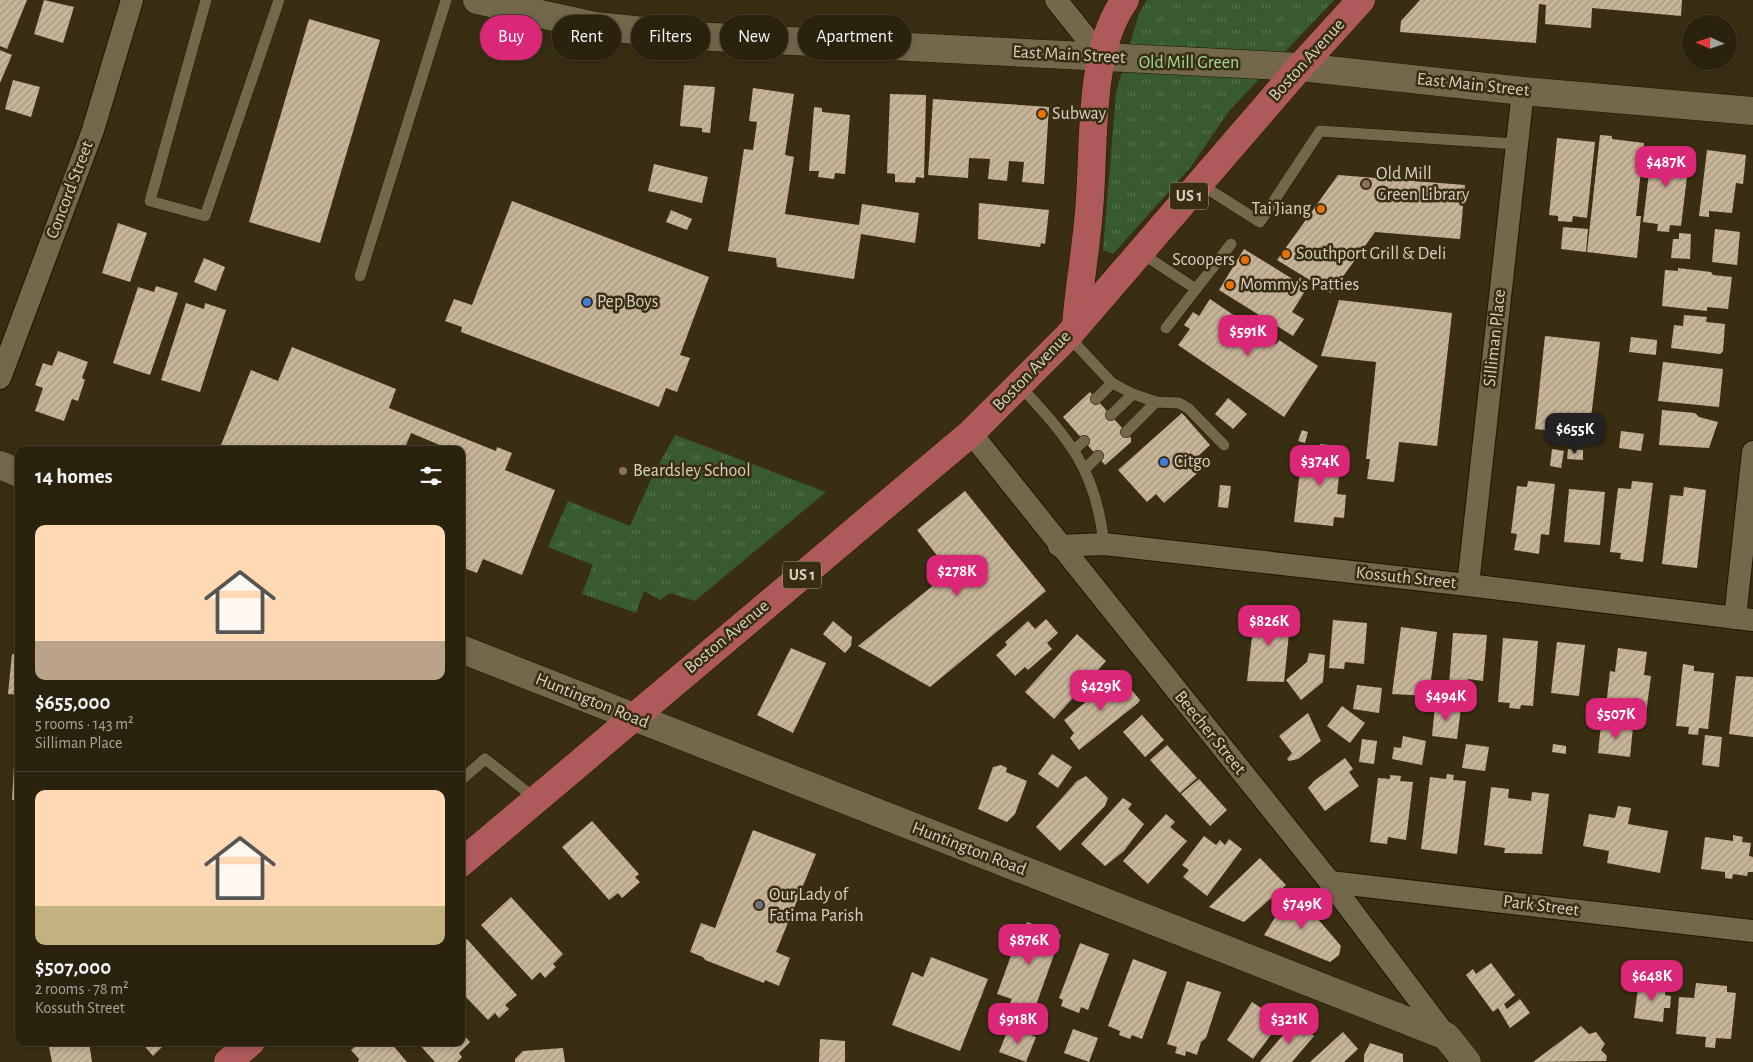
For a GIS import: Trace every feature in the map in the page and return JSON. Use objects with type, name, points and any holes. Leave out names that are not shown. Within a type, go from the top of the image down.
[{"type":"main road","name":"East Main Street","points":[[477,0],[551,9],[595,26],[693,36],[1300,67],[1523,91],[1753,111]]},
{"type":"main road","name":"Boston Avenue","points":[[1072,330],[1089,212],[1101,56],[1111,23],[1125,0]]},
{"type":"main road","name":"Boston Avenue","points":[[465,860],[971,434],[1020,386],[1072,330],[1300,67],[1361,0]]},
{"type":"main road","points":[[0,465],[15,471]]},
{"type":"main road","name":"Huntington Road","points":[[465,651],[1446,1036]]},
{"type":"main road","points":[[1446,1036],[1466,1062]]},
{"type":"main road","points":[[228,1062],[246,1046]]},
{"type":"street","name":"Concord Street","points":[[0,378],[93,130],[132,0]]},
{"type":"street","points":[[1056,0],[1101,56]]},
{"type":"street","name":"Silliman Place","points":[[1468,585],[1523,91]]},
{"type":"street","name":"Beecher Street","points":[[971,434],[1330,882],[1446,1036]]},
{"type":"street","points":[[1744,619],[1753,452]]},
{"type":"street","name":"Kossuth Street","points":[[1059,546],[1104,544],[1468,585],[1744,619]]},
{"type":"street","name":"Park Street","points":[[1330,882],[1753,931]]},
{"type":"lane","points":[[206,0],[150,201],[205,216],[279,0]]},
{"type":"lane","points":[[360,276],[446,0]]},
{"type":"lane","points":[[1200,184],[1260,222],[1320,131],[1516,144]]},
{"type":"lane","points":[[1166,328],[1231,244]]},
{"type":"lane","points":[[1140,253],[1196,289]]},
{"type":"lane","points":[[1072,330],[1112,383],[1133,394],[1156,402],[1179,403],[1188,408],[1224,445]]},
{"type":"lane","points":[[1096,398],[1112,383]]},
{"type":"lane","points":[[1020,386],[1065,428],[1074,450],[1086,469],[1098,507],[1104,544]]},
{"type":"lane","points":[[1111,415],[1133,394]]},
{"type":"lane","points":[[1126,432],[1156,402]]},
{"type":"lane","points":[[1074,450],[1084,441]]},
{"type":"lane","points":[[1086,469],[1098,456]]},
{"type":"lane","points":[[465,776],[485,759],[536,799]]},
{"type":"green space","name":"Old Mill Green","points":[[1147,0],[1334,0],[1229,111],[1190,168],[1113,254],[1103,250],[1116,93],[1139,13]]},
{"type":"green space","points":[[675,435],[826,492],[695,601],[670,593],[660,600],[644,591],[636,613],[582,594],[593,565],[548,547],[568,501],[630,526],[653,475]]},
{"type":"building","points":[[0,0],[27,0],[7,49],[0,46]]},
{"type":"building","points":[[44,0],[74,7],[63,43],[34,34]]},
{"type":"building","points":[[1420,0],[1682,0],[1681,16],[1592,8],[1591,28],[1545,24],[1546,5],[1539,4],[1536,43],[1400,32],[1401,21]]},
{"type":"building","points":[[309,19],[380,40],[320,243],[249,222]]},
{"type":"building","points":[[0,50],[12,55],[0,83]]},
{"type":"building","points":[[13,80],[40,87],[31,117],[5,109]]},
{"type":"building","points":[[684,85],[715,87],[710,133],[702,132],[702,128],[680,126]]},
{"type":"building","points":[[753,88],[794,94],[785,155],[794,157],[785,214],[859,225],[862,204],[919,213],[915,243],[861,234],[854,279],[777,267],[776,258],[728,251],[744,149],[753,150],[757,122],[749,121]]},
{"type":"building","points":[[890,94],[926,95],[924,178],[916,177],[915,183],[895,182],[895,174],[887,173]]},
{"type":"building","points":[[933,99],[1049,107],[1044,184],[1022,182],[1024,162],[1009,161],[1007,181],[988,179],[990,159],[969,158],[968,178],[928,175]]},
{"type":"building","points":[[814,107],[822,108],[822,112],[850,115],[845,174],[835,173],[834,179],[818,177],[819,171],[809,171]]},
{"type":"building","points":[[1600,135],[1612,136],[1612,139],[1644,143],[1636,216],[1641,216],[1637,258],[1587,252]]},
{"type":"building","points":[[1557,138],[1595,142],[1587,218],[1573,216],[1572,222],[1558,221],[1558,216],[1549,215]]},
{"type":"building","points":[[1652,148],[1690,152],[1681,226],[1670,225],[1669,232],[1657,231],[1658,224],[1643,222]]},
{"type":"building","points":[[1707,150],[1746,155],[1743,184],[1736,183],[1732,213],[1709,211],[1709,217],[1699,216]]},
{"type":"building","points":[[654,164],[708,177],[702,203],[648,191]]},
{"type":"building","points":[[1338,175],[1465,185],[1460,239],[1375,232],[1331,293],[1277,260]]},
{"type":"building","name":"Pep Boys","points":[[512,201],[709,277],[680,355],[690,358],[677,392],[666,388],[659,407],[461,332],[462,327],[445,321],[454,299],[472,305]]},
{"type":"building","points":[[979,203],[1049,210],[1045,244],[1041,243],[1040,247],[978,239]]},
{"type":"building","points":[[671,210],[692,219],[687,230],[666,222]]},
{"type":"building","points":[[118,223],[147,233],[130,282],[102,273]]},
{"type":"building","points":[[1563,227],[1588,229],[1586,252],[1561,249]]},
{"type":"building","points":[[1715,229],[1740,232],[1737,265],[1712,262]]},
{"type":"building","points":[[1679,233],[1691,234],[1690,259],[1671,258],[1673,239],[1679,239]]},
{"type":"building","points":[[1244,249],[1307,288],[1292,312],[1304,319],[1293,336],[1219,290]]},
{"type":"building","points":[[204,258],[225,267],[216,291],[194,282]]},
{"type":"building","points":[[1678,268],[1732,277],[1728,309],[1707,307],[1707,311],[1662,306],[1665,270],[1678,271]]},
{"type":"building","points":[[156,286],[178,293],[150,375],[113,363],[138,287],[154,292]]},
{"type":"building","points":[[1210,299],[1276,344],[1279,340],[1318,366],[1284,417],[1178,345],[1190,329],[1184,325],[1193,312],[1199,316]]},
{"type":"building","points":[[1339,300],[1452,313],[1437,446],[1399,442],[1394,482],[1367,479],[1370,459],[1366,459],[1376,362],[1321,356]]},
{"type":"building","points":[[186,303],[204,309],[205,303],[226,310],[200,392],[161,380]]},
{"type":"building","points":[[1684,315],[1707,317],[1706,322],[1725,324],[1723,351],[1720,354],[1671,348],[1674,325],[1683,326]]},
{"type":"building","points":[[1545,336],[1600,342],[1589,435],[1535,429]]},
{"type":"building","points":[[1631,337],[1657,340],[1656,355],[1629,352]]},
{"type":"building","points":[[292,347],[396,389],[389,408],[496,451],[497,447],[512,453],[505,470],[555,490],[522,575],[483,559],[477,573],[465,568],[465,446],[442,446],[411,433],[406,446],[221,446],[251,370],[278,381]]},
{"type":"building","points":[[58,351],[88,362],[82,378],[85,380],[78,401],[72,399],[64,421],[35,411],[43,388],[35,385],[43,363],[52,366]]},
{"type":"building","points":[[1663,362],[1723,369],[1719,407],[1658,401]]},
{"type":"building","points":[[1090,392],[1131,438],[1131,442],[1105,465],[1063,417]]},
{"type":"building","points":[[1228,398],[1247,414],[1233,429],[1215,414]]},
{"type":"building","points":[[1662,410],[1695,413],[1699,417],[1718,422],[1709,448],[1659,445]]},
{"type":"building","name":"Citgo","points":[[1182,413],[1210,445],[1196,458],[1204,467],[1164,503],[1156,494],[1147,502],[1118,470]]},
{"type":"building","points":[[1302,430],[1308,432],[1305,443],[1298,441]]},
{"type":"building","points":[[1621,431],[1644,434],[1641,451],[1619,448]]},
{"type":"building","points":[[1320,444],[1330,445],[1330,449],[1342,450],[1337,494],[1346,495],[1344,518],[1334,517],[1333,526],[1294,522],[1303,445],[1320,447]]},
{"type":"building","points":[[1552,449],[1564,451],[1561,468],[1550,466]]},
{"type":"building","points":[[1568,449],[1583,450],[1583,460],[1567,459]]},
{"type":"building","points":[[1528,481],[1555,484],[1549,535],[1541,534],[1539,554],[1514,550],[1517,534],[1511,533],[1517,486],[1527,487]]},
{"type":"building","points":[[1632,481],[1653,483],[1643,562],[1620,559],[1621,553],[1610,552],[1618,488],[1631,489]]},
{"type":"building","points":[[1220,485],[1231,486],[1228,508],[1218,507]]},
{"type":"building","points":[[1684,487],[1706,490],[1697,568],[1662,564],[1670,495],[1683,496]]},
{"type":"building","points":[[1569,489],[1605,492],[1600,545],[1564,542]]},
{"type":"building","points":[[965,491],[1046,591],[930,687],[858,646],[950,572],[917,530]]},
{"type":"building","points":[[1255,610],[1291,614],[1284,682],[1247,681]]},
{"type":"building","points":[[1046,619],[1058,633],[1047,643],[1052,649],[1028,670],[1025,667],[1015,676],[996,655],[1007,645],[1005,642],[1028,621],[1035,629]]},
{"type":"building","points":[[1333,620],[1367,623],[1364,664],[1345,662],[1344,669],[1329,668]]},
{"type":"building","points":[[833,621],[852,637],[851,646],[845,653],[823,634]]},
{"type":"building","points":[[1401,627],[1437,632],[1429,696],[1392,694]]},
{"type":"building","points":[[1453,633],[1487,635],[1483,681],[1468,679],[1468,687],[1449,685]]},
{"type":"building","points":[[1077,634],[1106,661],[1054,719],[1025,692]]},
{"type":"building","points":[[1503,638],[1538,641],[1533,706],[1521,705],[1520,709],[1509,708],[1510,703],[1498,702]]},
{"type":"building","points":[[1557,642],[1585,645],[1579,696],[1551,693]]},
{"type":"building","points":[[791,648],[826,663],[793,733],[757,715]]},
{"type":"building","points":[[1618,648],[1647,652],[1644,675],[1651,676],[1645,721],[1638,720],[1638,725],[1626,723],[1626,718],[1605,716],[1610,671],[1615,672]]},
{"type":"building","points":[[1309,653],[1325,655],[1323,682],[1301,700],[1286,680],[1307,662]]},
{"type":"building","points":[[12,654],[15,654],[15,695],[8,694]]},
{"type":"building","points":[[1683,664],[1694,666],[1694,671],[1714,673],[1708,729],[1699,728],[1698,735],[1688,734],[1689,727],[1676,726]]},
{"type":"building","points":[[1120,676],[1140,700],[1079,750],[1070,738],[1074,733],[1064,720],[1112,680]]},
{"type":"building","points":[[1736,676],[1753,677],[1753,737],[1729,734]]},
{"type":"building","points":[[1357,685],[1382,688],[1379,713],[1353,709]]},
{"type":"building","points":[[1342,706],[1365,723],[1350,743],[1327,726]]},
{"type":"building","points":[[1435,706],[1461,708],[1457,739],[1432,736]]},
{"type":"building","points":[[1308,713],[1321,741],[1298,759],[1289,761],[1287,759],[1292,753],[1279,736]]},
{"type":"building","points":[[1142,715],[1164,740],[1145,757],[1123,732]]},
{"type":"building","points":[[1601,724],[1633,727],[1630,757],[1598,753]]},
{"type":"building","points":[[1705,735],[1722,737],[1719,767],[1702,765]]},
{"type":"building","points":[[1403,736],[1426,741],[1422,765],[1392,759],[1394,747],[1401,748]]},
{"type":"building","points":[[1362,739],[1377,741],[1374,764],[1359,762]]},
{"type":"building","points":[[1466,744],[1489,747],[1485,771],[1462,768]]},
{"type":"building","points":[[1553,744],[1566,746],[1566,754],[1552,752]]},
{"type":"building","points":[[1167,745],[1197,778],[1180,793],[1150,760]]},
{"type":"building","points":[[1052,754],[1072,767],[1058,788],[1038,774]]},
{"type":"building","points":[[1345,758],[1353,769],[1349,772],[1359,786],[1325,811],[1308,788],[1314,781]]},
{"type":"building","points":[[14,765],[15,765],[15,800],[12,800]]},
{"type":"building","points":[[1001,765],[1007,768],[1006,772],[1027,781],[1015,814],[1007,822],[978,809],[993,767]]},
{"type":"building","points":[[1447,774],[1454,775],[1453,780],[1466,781],[1457,854],[1421,849],[1430,777],[1446,779]]},
{"type":"building","points":[[1390,775],[1401,776],[1400,781],[1413,782],[1406,840],[1388,837],[1387,844],[1370,842],[1378,778],[1390,779]]},
{"type":"building","points":[[1086,776],[1108,798],[1105,806],[1060,851],[1036,827],[1077,781]]},
{"type":"building","points":[[1199,779],[1227,810],[1210,826],[1181,794]]},
{"type":"building","points":[[1491,787],[1509,789],[1508,798],[1531,801],[1532,792],[1549,794],[1542,854],[1504,853],[1505,848],[1484,845]]},
{"type":"building","points":[[1123,798],[1132,804],[1128,809],[1144,824],[1124,851],[1105,866],[1081,844]]},
{"type":"building","points":[[1618,806],[1631,808],[1628,824],[1668,831],[1660,873],[1607,863],[1609,851],[1583,846],[1589,814],[1615,818]]},
{"type":"building","points":[[1166,814],[1175,822],[1170,827],[1187,841],[1148,884],[1123,861]]},
{"type":"building","points":[[592,821],[639,874],[635,877],[640,882],[622,898],[618,893],[609,900],[562,847]]},
{"type":"building","name":"Our Lady of Fatima Parish","points":[[753,830],[816,854],[776,952],[790,958],[779,986],[765,980],[764,983],[705,960],[703,957],[690,952],[701,923],[715,928]]},
{"type":"building","points":[[1733,835],[1743,837],[1742,842],[1751,843],[1749,856],[1753,857],[1753,872],[1748,872],[1747,876],[1733,874],[1732,879],[1725,878],[1725,872],[1701,869],[1705,837],[1733,841]]},
{"type":"building","points":[[1204,836],[1216,845],[1220,840],[1225,845],[1229,839],[1242,849],[1207,896],[1183,877],[1189,870],[1182,865]]},
{"type":"building","points":[[1260,858],[1286,885],[1244,922],[1209,907]]},
{"type":"building","points":[[1294,891],[1341,946],[1339,955],[1330,962],[1264,935],[1276,916],[1271,911],[1277,903],[1283,908]]},
{"type":"building","points":[[511,897],[563,954],[553,964],[556,967],[545,978],[540,972],[532,980],[481,925]]},
{"type":"building","points":[[1027,922],[1061,935],[1035,1008],[1010,1003],[1012,999],[997,994],[1020,931],[1023,933]]},
{"type":"building","points":[[467,939],[517,995],[505,1005],[509,1009],[499,1018],[495,1013],[488,1020],[465,996],[465,941]]},
{"type":"building","points":[[1080,943],[1109,954],[1088,1010],[1081,1007],[1079,1013],[1061,1006],[1063,1000],[1059,998]]},
{"type":"building","points":[[931,957],[988,979],[960,1051],[892,1025],[912,972],[923,977]]},
{"type":"building","points":[[1133,959],[1167,972],[1142,1039],[1132,1035],[1130,1039],[1119,1035],[1120,1031],[1108,1026]]},
{"type":"building","points":[[1491,963],[1515,995],[1504,1004],[1507,1009],[1520,999],[1530,1013],[1510,1028],[1498,1008],[1493,1012],[1466,975],[1473,969],[1476,974]]},
{"type":"building","points":[[1187,981],[1221,992],[1206,1038],[1201,1042],[1197,1055],[1186,1051],[1185,1056],[1175,1053],[1177,1047],[1167,1044]]},
{"type":"building","points":[[1639,981],[1666,985],[1665,995],[1671,996],[1670,1008],[1664,1008],[1663,1022],[1634,1018]]},
{"type":"building","points":[[1696,983],[1727,986],[1727,992],[1736,993],[1731,1039],[1716,1038],[1715,1048],[1705,1047],[1706,1037],[1676,1034],[1679,997],[1694,998]]},
{"type":"building","points":[[1252,1002],[1281,1021],[1253,1059],[1227,1040]]},
{"type":"building","points":[[1296,1020],[1314,1036],[1292,1062],[1260,1062]]},
{"type":"building","points":[[1581,1026],[1589,1034],[1596,1032],[1605,1044],[1601,1050],[1607,1056],[1606,1061],[1533,1062]]},
{"type":"building","points":[[1009,1027],[1036,1037],[1026,1062],[999,1052]]},
{"type":"building","points":[[1073,1029],[1098,1038],[1089,1062],[1064,1053]]},
{"type":"building","points":[[1343,1032],[1358,1049],[1344,1062],[1310,1062]]},
{"type":"building","points":[[465,1036],[470,1042],[459,1053],[462,1057],[457,1062],[435,1062],[421,1046],[465,1046]]},
{"type":"building","points":[[820,1039],[845,1041],[845,1062],[819,1062]]},
{"type":"building","points":[[1370,1043],[1403,1054],[1403,1062],[1364,1062],[1364,1055]]},
{"type":"building","points":[[49,1046],[90,1046],[92,1062],[52,1062]]},
{"type":"building","points":[[144,1046],[163,1046],[153,1056]]},
{"type":"building","points":[[356,1046],[393,1046],[407,1062],[358,1062],[359,1059],[351,1050]]},
{"type":"building","points":[[563,1048],[565,1062],[515,1062],[515,1059],[523,1051]]},
{"type":"place","name":"Subway","points":[[1042,114]]},
{"type":"place","name":"Old Mill Green Library","points":[[1366,184]]},
{"type":"place","name":"Tai Jiang","points":[[1321,209]]},
{"type":"place","name":"Southport Grill & Deli","points":[[1286,254]]},
{"type":"place","name":"Scoopers","points":[[1245,260]]},
{"type":"place","name":"Mommy's Patties","points":[[1230,285]]},
{"type":"place","name":"Pep Boys","points":[[587,302]]},
{"type":"place","name":"Citgo","points":[[1164,462]]},
{"type":"place","name":"Beardsley School","points":[[623,471]]},
{"type":"place","name":"Our Lady of Fatima Parish","points":[[759,905]]}]
